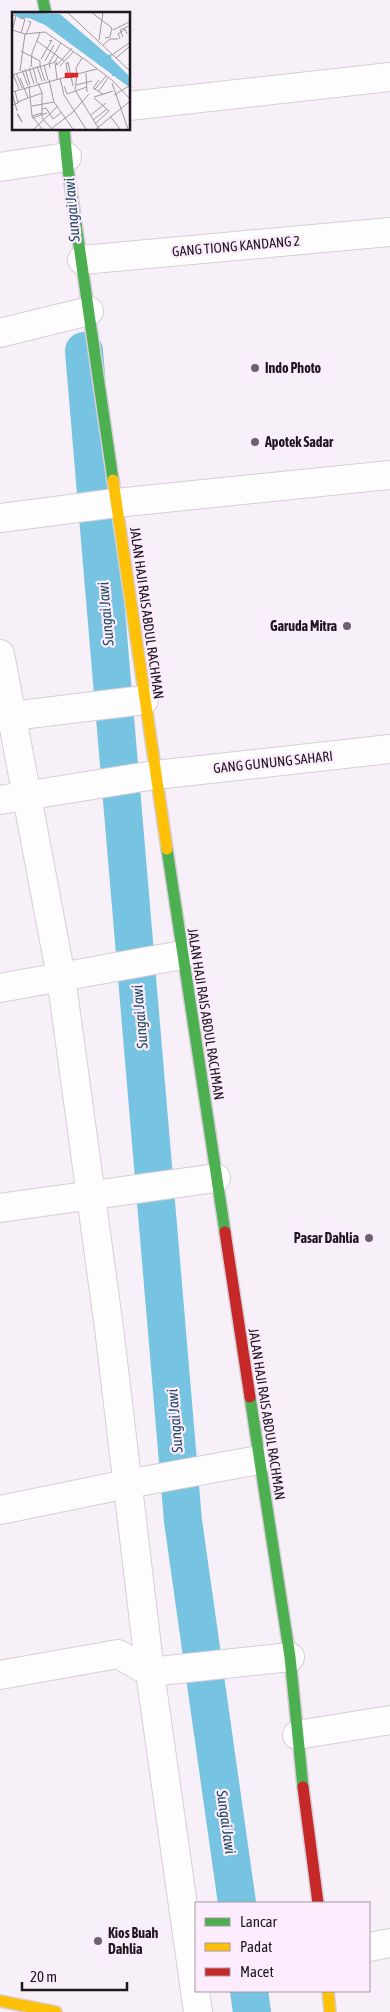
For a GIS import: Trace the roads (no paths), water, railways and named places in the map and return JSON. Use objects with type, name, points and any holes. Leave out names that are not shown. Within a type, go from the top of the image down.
[{"type":"street","points":[[130,106],[390,77]]},
{"type":"street","name":"JALAN HAJI RAIS ABDUL RACHMAN","points":[[64,130],[66,157],[155,775],[290,1657],[297,1734],[318,1902]]},
{"type":"street","points":[[0,167],[66,157]]},
{"type":"street","name":"GANG TIONG KANDANG 2","points":[[82,260],[390,232]]},
{"type":"street","points":[[13,330],[89,311]]},
{"type":"street","points":[[4,518],[116,502],[390,475]]},
{"type":"street","points":[[0,654],[23,715],[35,794],[68,975],[100,1194],[109,1328],[135,1483],[160,1671],[195,1985]]},
{"type":"street","points":[[23,715],[99,704],[144,700]]},
{"type":"street","name":"GANG GUNUNG SAHARI","points":[[0,800],[155,775],[390,749]]},
{"type":"street","points":[[0,988],[182,956]]},
{"type":"street","points":[[0,1208],[216,1178]]},
{"type":"street","points":[[0,1510],[259,1460]]},
{"type":"street","points":[[0,1675],[118,1654],[160,1671],[290,1657]]},
{"type":"street","points":[[297,1734],[390,1720]]},
{"type":"street","points":[[370,1947],[390,1943]]},
{"type":"street","points":[[196,1992],[198,2012]]},
{"type":"street","points":[[328,1992],[330,2012]]},
{"type":"street","points":[[0,2001],[56,2012]]},
{"type":"waterway","name":"Sungai Jawi","points":[[84,351],[183,1521],[237,1902]]},
{"type":"waterway","name":"Sungai Jawi","points":[[249,1992],[252,2012]]},
{"type":"place","name":"Indo Photo","points":[[255,368]]},
{"type":"place","name":"Apotek Sadar","points":[[255,442]]},
{"type":"place","name":"Garuda Mitra","points":[[347,626]]},
{"type":"place","name":"Pasar Dahlia","points":[[369,1238]]},
{"type":"place","name":"Kios Buah Dahlia","points":[[98,1941]]}]
